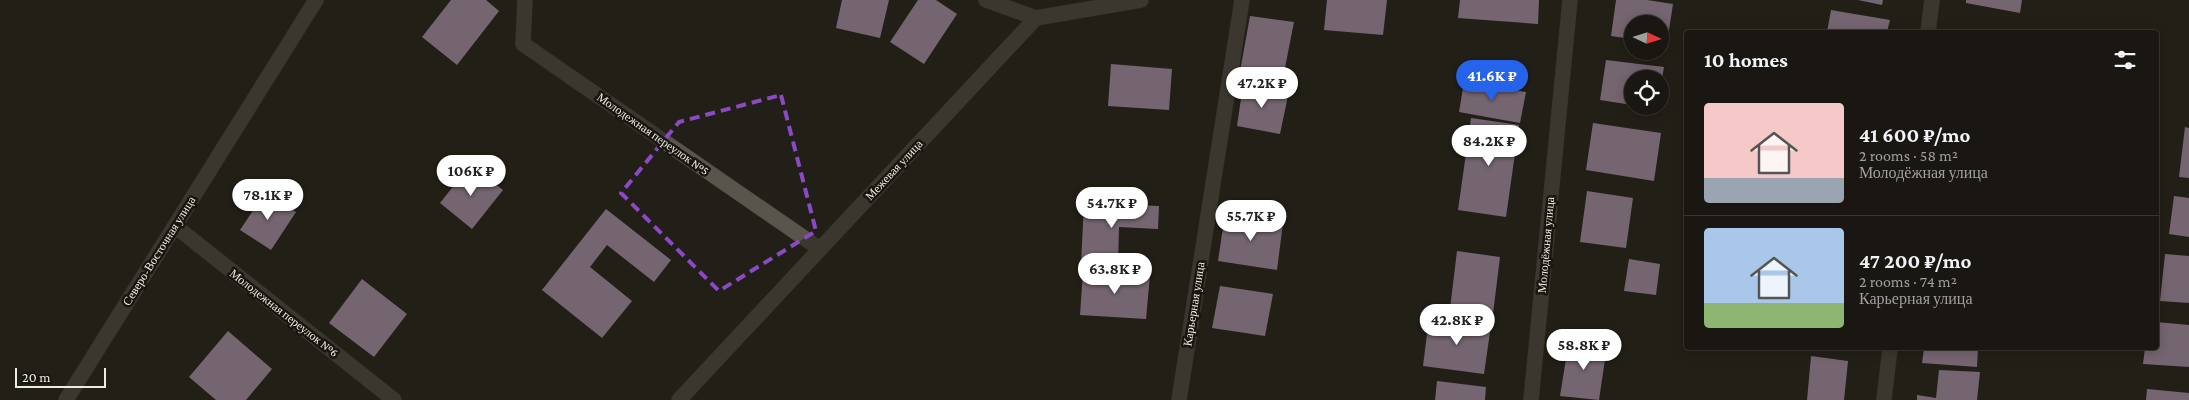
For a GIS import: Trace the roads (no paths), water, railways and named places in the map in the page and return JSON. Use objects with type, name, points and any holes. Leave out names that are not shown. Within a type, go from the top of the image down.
[{"type":"street","name":"Северо-Восточная улица","points":[[66,400],[316,0]]},
{"type":"street","name":"Молодежная переулок №5","points":[[525,0],[523,44],[820,249]]},
{"type":"street","points":[[986,0],[1036,18],[1141,0]]},
{"type":"street","name":"Карьерная улица","points":[[1179,400],[1242,0]]},
{"type":"street","name":"Молодёжная улица","points":[[1531,400],[1570,0]]},
{"type":"street","points":[[1928,30],[1932,0]]},
{"type":"street","name":"Межевая улица","points":[[680,400],[1036,18]]},
{"type":"street","name":"Молодежная переулок №6","points":[[175,226],[394,400]]},
{"type":"street","points":[[1884,400],[1890,350]]}]
